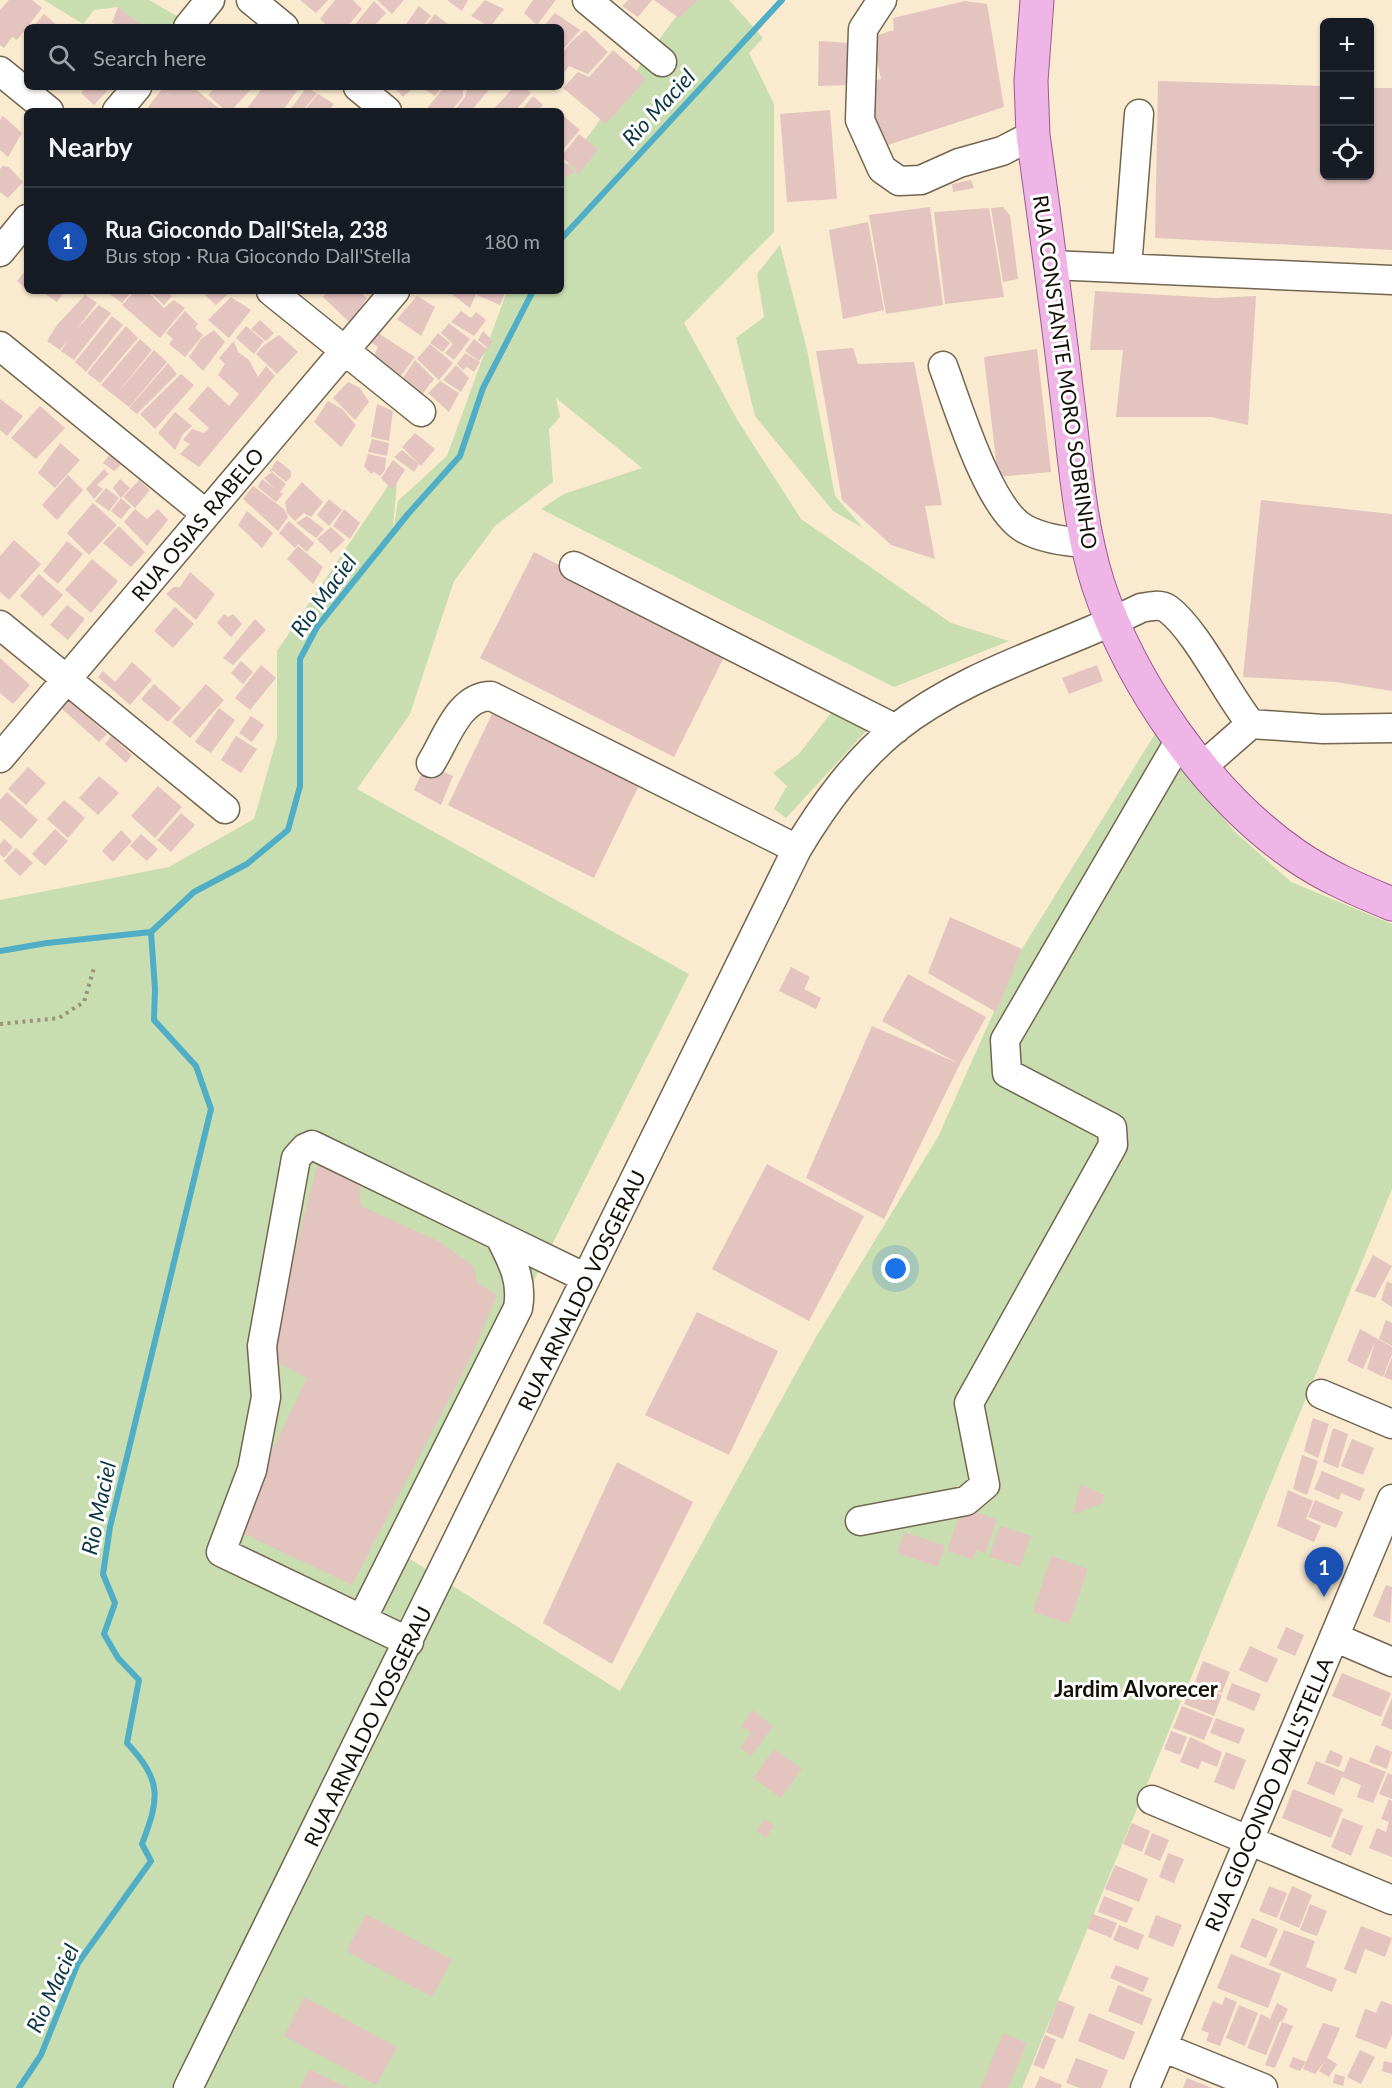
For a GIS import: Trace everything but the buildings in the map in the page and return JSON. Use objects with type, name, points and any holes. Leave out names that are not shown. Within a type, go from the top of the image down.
[{"type":"main road","name":"RUA CONSTANTE MORO SOBRINHO","points":[[1037,0],[1032,65],[1033,135],[1088,543],[1112,622],[1155,702],[1203,766],[1245,814],[1295,855],[1323,873],[1392,904]]},
{"type":"street","points":[[190,24],[210,0]]},
{"type":"street","points":[[250,0],[280,24]]},
{"type":"street","points":[[587,0],[662,62]]},
{"type":"street","points":[[882,0],[863,29],[860,120],[882,169],[899,181],[921,180],[959,163],[1002,151],[1033,135]]},
{"type":"street","points":[[0,71],[45,108]]},
{"type":"street","points":[[120,108],[134,90]]},
{"type":"street","points":[[362,90],[383,108]]},
{"type":"street","points":[[1127,268],[1138,114]]},
{"type":"street","points":[[0,252],[24,223]]},
{"type":"street","points":[[1051,265],[1392,280]]},
{"type":"street","points":[[275,294],[421,412]]},
{"type":"street","name":"RUA OSIAS RABELO","points":[[0,758],[392,294]]},
{"type":"street","points":[[0,346],[206,514]]},
{"type":"street","points":[[943,366],[983,470],[1000,505],[1024,528],[1065,542],[1088,543]]},
{"type":"street","points":[[574,566],[896,729]]},
{"type":"street","name":"RUA ARNALDO VOSGERAU","points":[[188,2088],[586,1278],[787,845],[818,815],[841,783],[896,729],[938,700],[983,676],[1141,608],[1154,605],[1167,608],[1190,632],[1231,699],[1251,724]]},
{"type":"street","points":[[0,625],[225,809]]},
{"type":"street","points":[[431,763],[465,705],[480,696],[491,696],[787,845]]},
{"type":"street","points":[[1203,766],[1251,724],[1323,729],[1392,728]]},
{"type":"street","points":[[860,1521],[966,1501],[985,1485],[969,1403],[1113,1145],[1112,1128],[1007,1073],[1005,1040],[1181,738]]},
{"type":"street","points":[[409,1642],[221,1552],[252,1470],[266,1397],[262,1346],[297,1158],[304,1148],[312,1145],[586,1278]]},
{"type":"street","points":[[362,1619],[518,1308],[521,1290],[516,1270],[500,1237]]},
{"type":"street","points":[[1321,1394],[1392,1424]]},
{"type":"street","name":"RUA GIOCONDO DALL'STELLA","points":[[1145,2088],[1392,1499]]},
{"type":"street","points":[[1334,1637],[1392,1662]]},
{"type":"street","points":[[1152,1800],[1392,1900]]},
{"type":"street","points":[[1162,2047],[1263,2088]]},
{"type":"path","points":[[0,1024],[59,1018],[84,1002],[94,968]]},
{"type":"green space","points":[[44,0],[149,0],[177,16],[172,24],[139,24],[118,7],[94,10],[83,24]]},
{"type":"green space","points":[[692,0],[729,0],[763,38],[749,53],[774,104],[774,232],[684,323],[738,421],[801,519],[951,623],[1009,641],[894,687],[541,509],[564,494],[642,468],[556,398],[560,417],[549,429],[553,482],[495,526],[454,581],[410,714],[357,789],[689,974],[397,1551],[620,1691],[816,1337],[938,1137],[1022,949],[1155,734],[1234,831],[1291,882],[1392,924],[1392,1189],[1022,2088],[0,2088],[0,900],[169,867],[254,819],[277,738],[277,651],[398,471],[392,539],[398,501],[447,456],[506,294],[564,294],[564,169],[675,18]]},
{"type":"green space","points":[[780,245],[807,350],[835,496],[863,528],[833,511],[755,416],[736,338],[764,317],[757,274]]},
{"type":"green space","points":[[834,709],[870,727],[786,818],[774,809],[787,786],[773,773],[799,754]]},
{"type":"waterway","name":"Rio Maciel","points":[[564,236],[782,0]]},
{"type":"waterway","name":"Rio Maciel","points":[[0,951],[47,943],[151,932],[194,892],[247,864],[288,830],[300,786],[300,659],[317,627],[408,514],[460,456],[483,388],[531,294]]},
{"type":"waterway","name":"Rio Maciel","points":[[19,2088],[41,2055],[78,1963],[151,1861],[142,1844],[152,1814],[154,1801],[152,1779],[147,1768],[127,1743],[139,1680],[118,1658],[104,1634],[115,1603],[103,1574],[110,1527],[211,1109],[196,1066],[154,1020],[155,989],[151,932]]},
{"type":"place","name":"Rua Giocondo Dall'Stela, 238","points":[[1324,1597]]},
{"type":"district","name":"Jardim Alvorecer","points":[[1136,1688]]}]
